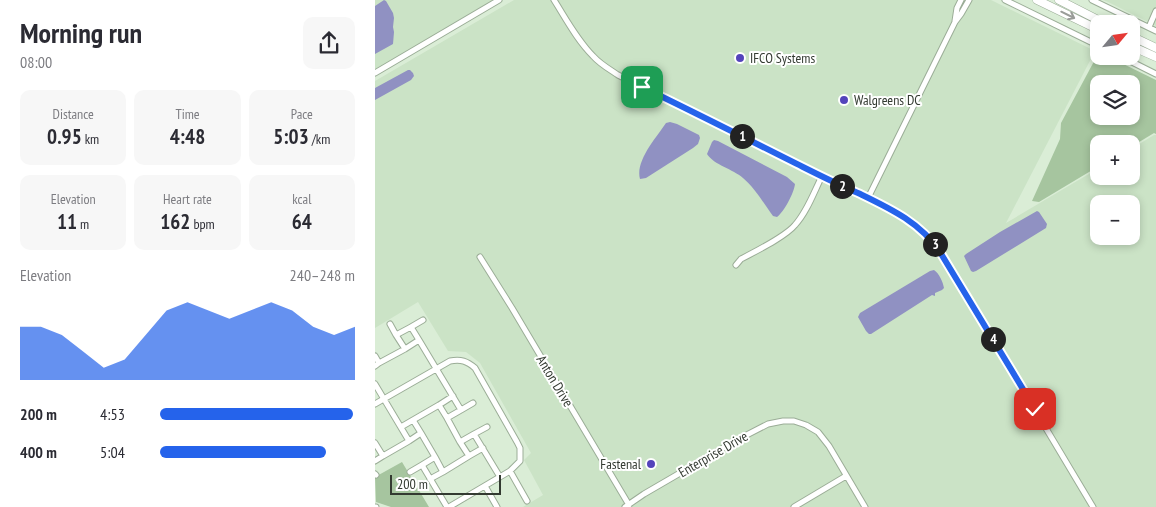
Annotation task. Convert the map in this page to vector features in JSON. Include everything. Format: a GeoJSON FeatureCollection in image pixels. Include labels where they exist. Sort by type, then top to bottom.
{"type":"FeatureCollection","features":[{"type":"Feature","properties":{"kind":"highway"},"geometry":{"type":"LineString","coordinates":[[1037,0],[1090,26]]}},
{"type":"Feature","properties":{"kind":"highway"},"geometry":{"type":"LineString","coordinates":[[1059,0],[1090,16]]}},
{"type":"Feature","properties":{"kind":"highway"},"geometry":{"type":"LineString","coordinates":[[1140,40],[1156,48]]}},
{"type":"Feature","properties":{"kind":"highway"},"geometry":{"type":"LineString","coordinates":[[1140,50],[1156,57]]}},
{"type":"Feature","properties":{"kind":"street"},"geometry":{"type":"LineString","coordinates":[[375,73],[499,0]]}},
{"type":"Feature","properties":{"kind":"street"},"geometry":{"type":"LineString","coordinates":[[554,0],[577,38],[593,57],[618,75],[868,198],[905,218],[927,236],[936,246],[1093,507]]}},
{"type":"Feature","properties":{"kind":"street"},"geometry":{"type":"LineString","coordinates":[[955,22],[957,8],[961,0]]}},
{"type":"Feature","properties":{"kind":"street"},"geometry":{"type":"LineString","coordinates":[[868,198],[955,22],[969,0]]}},
{"type":"Feature","properties":{"kind":"street"},"geometry":{"type":"LineString","coordinates":[[1005,0],[1090,42]]}},
{"type":"Feature","properties":{"kind":"street"},"geometry":{"type":"LineString","coordinates":[[1092,0],[1156,31]]}},
{"type":"Feature","properties":{"kind":"street"},"geometry":{"type":"LineString","coordinates":[[1149,27],[1156,11]]}},
{"type":"Feature","properties":{"kind":"street"},"geometry":{"type":"LineString","coordinates":[[1138,65],[1156,74]]}},
{"type":"Feature","properties":{"kind":"street"},"geometry":{"type":"LineString","coordinates":[[736,265],[741,259],[783,235],[794,226],[802,216],[822,176]]}},
{"type":"Feature","properties":{"kind":"street","name":"Anton Drive"},"geometry":{"type":"LineString","coordinates":[[480,257],[627,506]]}},
{"type":"Feature","properties":{"kind":"street"},"geometry":{"type":"LineString","coordinates":[[397,335],[423,320]]}},
{"type":"Feature","properties":{"kind":"street"},"geometry":{"type":"LineString","coordinates":[[390,324],[405,349]]}},
{"type":"Feature","properties":{"kind":"street"},"geometry":{"type":"LineString","coordinates":[[411,326],[461,410]]}},
{"type":"Feature","properties":{"kind":"street"},"geometry":{"type":"LineString","coordinates":[[375,356],[377,365],[419,340]]}},
{"type":"Feature","properties":{"kind":"street"},"geometry":{"type":"LineString","coordinates":[[375,404],[450,361],[464,360],[475,368],[520,448],[520,461],[510,471],[448,507],[422,465]]}},
{"type":"Feature","properties":{"kind":"street"},"geometry":{"type":"LineString","coordinates":[[375,384],[409,441]]}},
{"type":"Feature","properties":{"kind":"street"},"geometry":{"type":"LineString","coordinates":[[401,427],[453,396]]}},
{"type":"Feature","properties":{"kind":"street"},"geometry":{"type":"LineString","coordinates":[[447,418],[473,403]]}},
{"type":"Feature","properties":{"kind":"street"},"geometry":{"type":"LineString","coordinates":[[439,405],[469,456]]}},
{"type":"Feature","properties":{"kind":"street"},"geometry":{"type":"LineString","coordinates":[[413,420],[443,472]]}},
{"type":"Feature","properties":{"kind":"street","name":"Enterprise Drive"},"geometry":{"type":"LineString","coordinates":[[627,506],[760,428],[783,420],[806,425],[818,432],[847,476]]}},
{"type":"Feature","properties":{"kind":"street"},"geometry":{"type":"LineString","coordinates":[[461,442],[487,427]]}},
{"type":"Feature","properties":{"kind":"street"},"geometry":{"type":"LineString","coordinates":[[375,460],[421,433]]}},
{"type":"Feature","properties":{"kind":"street"},"geometry":{"type":"LineString","coordinates":[[475,434],[500,477]]}},
{"type":"Feature","properties":{"kind":"street"},"geometry":{"type":"LineString","coordinates":[[375,443],[383,456]]}},
{"type":"Feature","properties":{"kind":"street"},"geometry":{"type":"LineString","coordinates":[[430,479],[483,448]]}},
{"type":"Feature","properties":{"kind":"street"},"geometry":{"type":"LineString","coordinates":[[410,472],[435,458]]}},
{"type":"Feature","properties":{"kind":"street"},"geometry":{"type":"LineString","coordinates":[[510,471],[527,501]]}},
{"type":"Feature","properties":{"kind":"street"},"geometry":{"type":"LineString","coordinates":[[794,507],[847,476],[865,507]]}},
{"type":"Feature","properties":{"kind":"street"},"geometry":{"type":"LineString","coordinates":[[485,486],[497,507]]}},
{"type":"Feature","properties":{"kind":"street"},"geometry":{"type":"LineString","coordinates":[[459,501],[463,507]]}},
{"type":"Feature","properties":{"kind":"shaded area"},"geometry":{"type":"Polygon","coordinates":[[[375,0],[493,0],[375,70],[375,0]]]}},
{"type":"Feature","properties":{"kind":"shaded area"},"geometry":{"type":"Polygon","coordinates":[[[514,0],[991,0],[1090,49],[1090,61],[1006,223],[1090,173],[1090,185],[1140,185],[1140,144],[1156,135],[1156,507],[523,507],[543,495],[524,460],[531,453],[480,363],[466,352],[448,351],[418,302],[375,328],[375,81],[514,0]]]}},
{"type":"Feature","properties":{"kind":"shaded area"},"geometry":{"type":"Polygon","coordinates":[[[1103,0],[1156,0],[1156,26],[1140,18],[1140,15],[1134,15],[1103,0]]]}},
{"type":"Feature","properties":{"kind":"shaded area"},"geometry":{"type":"Polygon","coordinates":[[[1092,65],[1125,65],[1156,80],[1156,134],[1154,133],[1140,142],[1140,135],[1090,135],[1090,171],[1039,202],[1032,201],[1060,139],[1061,123],[1092,65]]]}},
{"type":"Feature","properties":{"kind":"shaded area"},"geometry":{"type":"Polygon","coordinates":[[[402,462],[429,507],[391,507],[376,502],[375,477],[402,462]]]}},
{"type":"Feature","properties":{"kind":"water"},"geometry":{"type":"Polygon","coordinates":[[[384,0],[393,13],[393,44],[375,54],[375,6],[384,0]]]}},
{"type":"Feature","properties":{"kind":"water"},"geometry":{"type":"Polygon","coordinates":[[[408,70],[414,76],[411,80],[375,100],[375,88],[408,70]]]}},
{"type":"Feature","properties":{"kind":"water"},"geometry":{"type":"Polygon","coordinates":[[[670,122],[699,135],[698,144],[646,178],[640,179],[639,172],[643,157],[666,123],[670,122]]]}},
{"type":"Feature","properties":{"kind":"water"},"geometry":{"type":"Polygon","coordinates":[[[714,140],[787,177],[795,184],[788,202],[777,217],[773,216],[743,178],[710,158],[707,154],[714,140]]]}},
{"type":"Feature","properties":{"kind":"water"},"geometry":{"type":"Polygon","coordinates":[[[1037,211],[1047,224],[1046,228],[976,271],[971,271],[964,256],[966,254],[1037,211]]]}},
{"type":"Feature","properties":{"kind":"water"},"geometry":{"type":"Polygon","coordinates":[[[934,270],[942,280],[944,288],[942,290],[871,334],[866,331],[858,317],[860,313],[934,270]]]}},
{"type":"Feature","properties":{"kind":"place","name":"IFCO Systems"},"geometry":{"type":"Point","coordinates":[740,58]}},
{"type":"Feature","properties":{"kind":"place","name":"Walgreens DC"},"geometry":{"type":"Point","coordinates":[844,100]}},
{"type":"Feature","properties":{"kind":"place","name":"Fastenal"},"geometry":{"type":"Point","coordinates":[651,464]}},
{"type":"Feature","properties":{"kind":"route"},"geometry":{"type":"LineString","coordinates":[[642,87],[891,209],[917,226],[940,252],[1035,409]]}}]}
